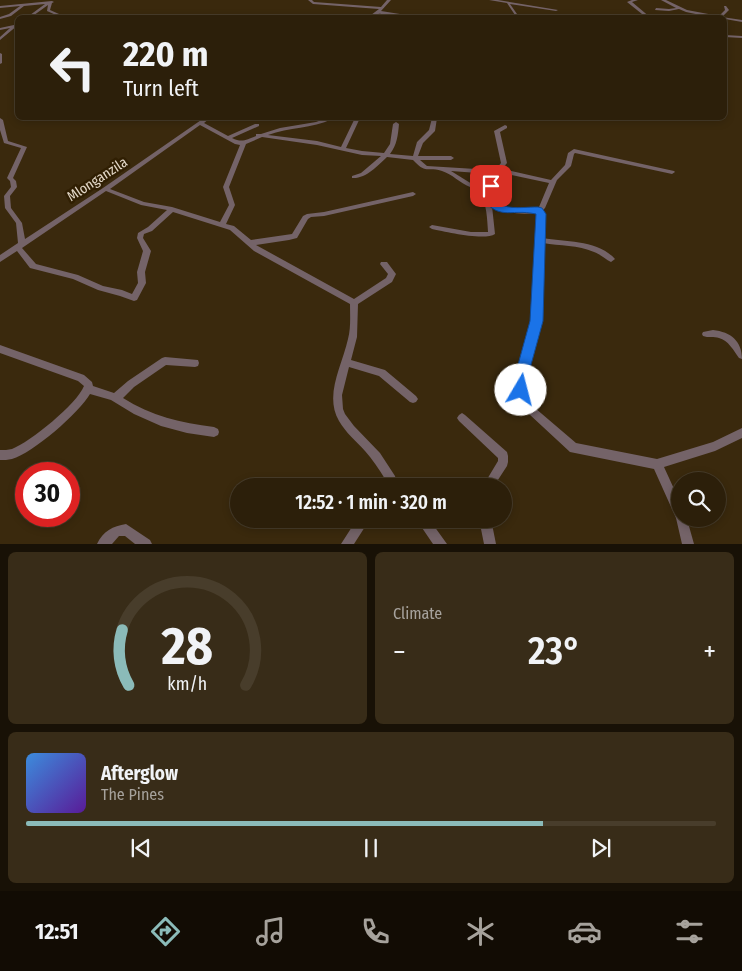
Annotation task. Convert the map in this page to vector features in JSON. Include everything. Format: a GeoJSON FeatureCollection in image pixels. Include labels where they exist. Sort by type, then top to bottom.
{"type":"FeatureCollection","features":[{"type":"Feature","properties":{"kind":"street"},"geometry":{"type":"LineString","coordinates":[[310,0],[310,2],[322,4],[407,15]]}},
{"type":"Feature","properties":{"kind":"street"},"geometry":{"type":"LineString","coordinates":[[372,15],[389,0]]}},
{"type":"Feature","properties":{"kind":"street"},"geometry":{"type":"LineString","coordinates":[[491,0],[556,10]]}},
{"type":"Feature","properties":{"kind":"street"},"geometry":{"type":"LineString","coordinates":[[636,0],[630,1],[629,4],[646,15]]}},
{"type":"Feature","properties":{"kind":"street"},"geometry":{"type":"LineString","coordinates":[[663,0],[679,8],[713,15]]}},
{"type":"Feature","properties":{"kind":"street"},"geometry":{"type":"LineString","coordinates":[[0,7],[53,2]]}},
{"type":"Feature","properties":{"kind":"street"},"geometry":{"type":"LineString","coordinates":[[50,12],[48,9],[53,2]]}},
{"type":"Feature","properties":{"kind":"street"},"geometry":{"type":"LineString","coordinates":[[31,15],[53,2]]}},
{"type":"Feature","properties":{"kind":"street"},"geometry":{"type":"LineString","coordinates":[[508,4],[515,14]]}},
{"type":"Feature","properties":{"kind":"street"},"geometry":{"type":"LineString","coordinates":[[0,18],[22,6]]}},
{"type":"Feature","properties":{"kind":"street"},"geometry":{"type":"LineString","coordinates":[[724,15],[727,10],[725,7]]}},
{"type":"Feature","properties":{"kind":"street"},"geometry":{"type":"LineString","coordinates":[[656,9],[669,10],[679,8]]}},
{"type":"Feature","properties":{"kind":"street"},"geometry":{"type":"LineString","coordinates":[[33,13],[50,12],[58,15]]}},
{"type":"Feature","properties":{"kind":"street"},"geometry":{"type":"LineString","coordinates":[[727,18],[742,21]]}},
{"type":"Feature","properties":{"kind":"street"},"geometry":{"type":"LineString","coordinates":[[0,29],[15,24]]}},
{"type":"Feature","properties":{"kind":"street"},"geometry":{"type":"LineString","coordinates":[[0,39],[15,24]]}},
{"type":"Feature","properties":{"kind":"street"},"geometry":{"type":"LineString","coordinates":[[727,36],[742,37]]}},
{"type":"Feature","properties":{"kind":"street"},"geometry":{"type":"LineString","coordinates":[[0,54],[0,62]]}},
{"type":"Feature","properties":{"kind":"street"},"geometry":{"type":"LineString","coordinates":[[0,120],[6,142],[24,147],[19,154],[15,169],[10,178],[13,181],[14,187],[7,196],[8,208],[20,223],[19,246],[33,266],[75,277],[101,288],[134,298],[142,283],[141,272],[147,251],[140,238],[141,233],[150,229],[172,209]]}},
{"type":"Feature","properties":{"kind":"street","name":"Mlonganzila"},"geometry":{"type":"LineString","coordinates":[[2,257],[105,189],[204,120]]}},
{"type":"Feature","properties":{"kind":"street"},"geometry":{"type":"LineString","coordinates":[[200,122],[236,143],[243,143],[258,135],[324,120]]}},
{"type":"Feature","properties":{"kind":"street"},"geometry":{"type":"LineString","coordinates":[[343,148],[357,120]]}},
{"type":"Feature","properties":{"kind":"street"},"geometry":{"type":"LineString","coordinates":[[415,158],[420,142],[432,131],[435,120]]}},
{"type":"Feature","properties":{"kind":"street"},"geometry":{"type":"LineString","coordinates":[[354,177],[367,174],[373,166],[388,155],[394,144],[396,124]]}},
{"type":"Feature","properties":{"kind":"street"},"geometry":{"type":"LineString","coordinates":[[227,138],[257,125]]}},
{"type":"Feature","properties":{"kind":"street"},"geometry":{"type":"LineString","coordinates":[[495,171],[501,168],[504,160],[497,131],[505,128]]}},
{"type":"Feature","properties":{"kind":"street"},"geometry":{"type":"LineString","coordinates":[[258,135],[343,148],[362,153],[415,158],[451,158]]}},
{"type":"Feature","properties":{"kind":"street"},"geometry":{"type":"LineString","coordinates":[[222,224],[232,205],[226,187],[234,171],[236,157],[243,143]]}},
{"type":"Feature","properties":{"kind":"street"},"geometry":{"type":"LineString","coordinates":[[495,171],[496,180],[482,193],[491,205],[505,210],[538,210],[543,206],[552,182],[568,166],[571,153],[574,150],[672,172]]}},
{"type":"Feature","properties":{"kind":"street"},"geometry":{"type":"LineString","coordinates":[[415,158],[424,167],[495,171],[552,182]]}},
{"type":"Feature","properties":{"kind":"street"},"geometry":{"type":"LineString","coordinates":[[444,169],[470,185]]}},
{"type":"Feature","properties":{"kind":"street"},"geometry":{"type":"LineString","coordinates":[[105,189],[143,204],[172,209],[232,228],[264,253],[354,302]]}},
{"type":"Feature","properties":{"kind":"street"},"geometry":{"type":"LineString","coordinates":[[250,243],[295,236],[305,218],[310,215],[324,214],[413,194]]}},
{"type":"Feature","properties":{"kind":"street"},"geometry":{"type":"LineString","coordinates":[[432,227],[471,234],[492,234],[487,200]]}},
{"type":"Feature","properties":{"kind":"street"},"geometry":{"type":"LineString","coordinates":[[538,210],[541,214],[537,321],[522,377],[521,390],[523,399],[532,410],[574,448],[658,464],[715,446],[742,433]]}},
{"type":"Feature","properties":{"kind":"street"},"geometry":{"type":"LineString","coordinates":[[540,240],[594,248],[604,252],[611,259]]}},
{"type":"Feature","properties":{"kind":"street"},"geometry":{"type":"LineString","coordinates":[[354,302],[389,280],[392,274],[391,270],[384,264]]}},
{"type":"Feature","properties":{"kind":"street"},"geometry":{"type":"LineString","coordinates":[[354,302],[353,337],[338,390],[337,401],[342,416],[351,429],[374,453],[388,478]]}},
{"type":"Feature","properties":{"kind":"street"},"geometry":{"type":"LineString","coordinates":[[706,334],[720,333],[728,337],[742,355]]}},
{"type":"Feature","properties":{"kind":"street"},"geometry":{"type":"LineString","coordinates":[[0,350],[81,378],[89,385],[89,389]]}},
{"type":"Feature","properties":{"kind":"street"},"geometry":{"type":"LineString","coordinates":[[114,397],[165,360],[195,363]]}},
{"type":"Feature","properties":{"kind":"street"},"geometry":{"type":"LineString","coordinates":[[346,362],[382,373],[413,399]]}},
{"type":"Feature","properties":{"kind":"street"},"geometry":{"type":"LineString","coordinates":[[89,389],[114,397],[133,411],[159,421],[190,430],[214,432]]}},
{"type":"Feature","properties":{"kind":"street"},"geometry":{"type":"LineString","coordinates":[[0,455],[10,455],[39,437],[65,416],[89,389]]}},
{"type":"Feature","properties":{"kind":"street"},"geometry":{"type":"LineString","coordinates":[[462,418],[503,456],[503,462],[493,478]]}},
{"type":"Feature","properties":{"kind":"street"},"geometry":{"type":"LineString","coordinates":[[658,464],[671,494]]}},
{"type":"Feature","properties":{"kind":"street"},"geometry":{"type":"LineString","coordinates":[[684,527],[688,544]]}},
{"type":"Feature","properties":{"kind":"street"},"geometry":{"type":"LineString","coordinates":[[347,544],[358,528]]}},
{"type":"Feature","properties":{"kind":"street"},"geometry":{"type":"LineString","coordinates":[[429,528],[441,544]]}},
{"type":"Feature","properties":{"kind":"street"},"geometry":{"type":"LineString","coordinates":[[487,528],[490,544]]}},
{"type":"Feature","properties":{"kind":"street"},"geometry":{"type":"LineString","coordinates":[[103,544],[116,531],[126,530],[146,544]]}},
{"type":"Feature","properties":{"kind":"route"},"geometry":{"type":"LineString","coordinates":[[491,186],[482,193],[491,205],[505,210],[538,210],[541,214],[537,321],[522,372],[521,390]]}}]}
